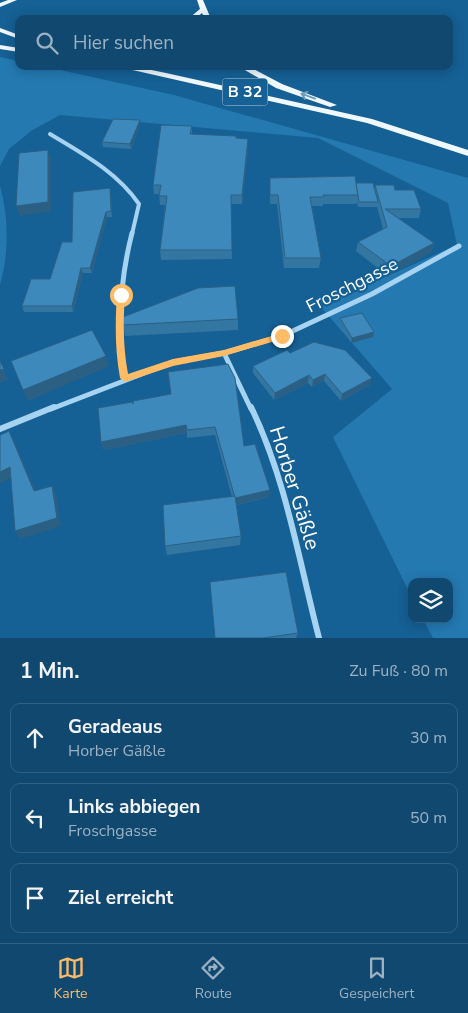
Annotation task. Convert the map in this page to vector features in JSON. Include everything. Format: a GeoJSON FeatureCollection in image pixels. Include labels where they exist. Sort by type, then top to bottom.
{"type":"FeatureCollection","features":[{"type":"Feature","properties":{"kind":"main road"},"geometry":{"type":"LineString","coordinates":[[0,5],[14,0]]}},
{"type":"Feature","properties":{"kind":"main road"},"geometry":{"type":"LineString","coordinates":[[200,0],[206,15]]}},
{"type":"Feature","properties":{"kind":"main road"},"geometry":{"type":"LineString","coordinates":[[196,15],[204,9]]}},
{"type":"Feature","properties":{"kind":"main road"},"geometry":{"type":"LineString","coordinates":[[0,30],[15,36]]}},
{"type":"Feature","properties":{"kind":"main road"},"geometry":{"type":"LineString","coordinates":[[0,47],[15,49]]}},
{"type":"Feature","properties":{"kind":"main road","name":"B 32"},"geometry":{"type":"LineString","coordinates":[[140,70],[369,121],[468,153]]}},
{"type":"Feature","properties":{"kind":"main road"},"geometry":{"type":"LineString","coordinates":[[249,70],[279,86],[364,116],[369,121]]}},
{"type":"Feature","properties":{"kind":"street"},"geometry":{"type":"LineString","coordinates":[[50,134],[95,163],[134,195],[139,204],[129,246],[121,302],[120,354],[125,378]]}},
{"type":"Feature","properties":{"kind":"street","name":"Froschgasse"},"geometry":{"type":"LineString","coordinates":[[0,429],[125,378],[173,362],[224,353],[282,336],[372,294],[459,246]]}},
{"type":"Feature","properties":{"kind":"street","name":"Horber Gäßle"},"geometry":{"type":"LineString","coordinates":[[224,353],[264,435],[274,463],[319,638]]}},
{"type":"Feature","properties":{"kind":"shaded area"},"geometry":{"type":"Polygon","coordinates":[[[0,57],[15,60],[15,70],[60,70],[174,95],[468,178],[468,638],[433,638],[425,623],[453,623],[453,578],[408,578],[408,590],[333,437],[392,389],[320,306],[457,245],[448,203],[318,138],[60,115],[31,131],[9,149],[0,166],[0,57]]]}},
{"type":"Feature","properties":{"kind":"shaded area"},"geometry":{"type":"Polygon","coordinates":[[[0,186],[5,210],[7,236],[5,261],[0,285],[0,186]]]}},
{"type":"Feature","properties":{"kind":"building"},"geometry":{"type":"Polygon","coordinates":[[[113,119],[140,120],[130,144],[102,142],[113,119]]]}},
{"type":"Feature","properties":{"kind":"building"},"geometry":{"type":"Polygon","coordinates":[[[161,125],[192,126],[190,134],[236,136],[236,138],[248,139],[242,195],[231,195],[232,250],[160,250],[167,196],[159,196],[161,185],[153,185],[161,125]]]}},
{"type":"Feature","properties":{"kind":"building"},"geometry":{"type":"Polygon","coordinates":[[[48,150],[48,202],[16,206],[19,153],[48,150]]]}},
{"type":"Feature","properties":{"kind":"building"},"geometry":{"type":"Polygon","coordinates":[[[355,176],[358,195],[310,197],[321,258],[285,258],[278,195],[270,195],[270,178],[355,176]]]}},
{"type":"Feature","properties":{"kind":"building"},"geometry":{"type":"Polygon","coordinates":[[[356,183],[373,183],[378,202],[359,202],[356,183]]]}},
{"type":"Feature","properties":{"kind":"building"},"geometry":{"type":"Polygon","coordinates":[[[375,185],[394,185],[395,190],[414,190],[421,209],[385,209],[434,243],[391,266],[358,242],[387,227],[375,185]]]}},
{"type":"Feature","properties":{"kind":"building"},"geometry":{"type":"Polygon","coordinates":[[[110,188],[111,211],[106,212],[90,268],[81,268],[72,306],[22,306],[31,279],[50,279],[62,242],[72,242],[73,192],[110,188]]]}},
{"type":"Feature","properties":{"kind":"building"},"geometry":{"type":"Polygon","coordinates":[[[235,286],[238,319],[123,325],[123,317],[198,288],[235,286]]]}},
{"type":"Feature","properties":{"kind":"building"},"geometry":{"type":"Polygon","coordinates":[[[362,313],[374,332],[352,338],[340,318],[362,313]]]}},
{"type":"Feature","properties":{"kind":"building"},"geometry":{"type":"Polygon","coordinates":[[[92,330],[106,356],[23,390],[11,361],[92,330]]]}},
{"type":"Feature","properties":{"kind":"building"},"geometry":{"type":"Polygon","coordinates":[[[314,342],[345,350],[372,378],[342,394],[325,374],[313,380],[309,375],[275,393],[253,366],[287,350],[290,353],[314,342]]]}},
{"type":"Feature","properties":{"kind":"building"},"geometry":{"type":"Polygon","coordinates":[[[0,361],[4,369],[0,370],[0,361]]]}},
{"type":"Feature","properties":{"kind":"building"},"geometry":{"type":"Polygon","coordinates":[[[228,364],[235,378],[244,446],[255,444],[270,490],[235,498],[215,427],[187,430],[186,425],[101,442],[98,408],[132,402],[133,404],[133,401],[171,394],[168,372],[228,364]]]}},
{"type":"Feature","properties":{"kind":"building"},"geometry":{"type":"Polygon","coordinates":[[[9,431],[34,491],[52,486],[57,518],[15,531],[10,467],[0,472],[0,435],[9,431]]]}},
{"type":"Feature","properties":{"kind":"building"},"geometry":{"type":"Polygon","coordinates":[[[235,496],[241,536],[165,546],[163,505],[235,496]]]}},
{"type":"Feature","properties":{"kind":"building"},"geometry":{"type":"Polygon","coordinates":[[[286,572],[298,633],[263,638],[215,638],[210,582],[286,572]]]}},
{"type":"Feature","properties":{"kind":"route"},"geometry":{"type":"LineString","coordinates":[[121,295],[120,354],[125,378],[173,362],[224,353],[282,336]]}}]}
